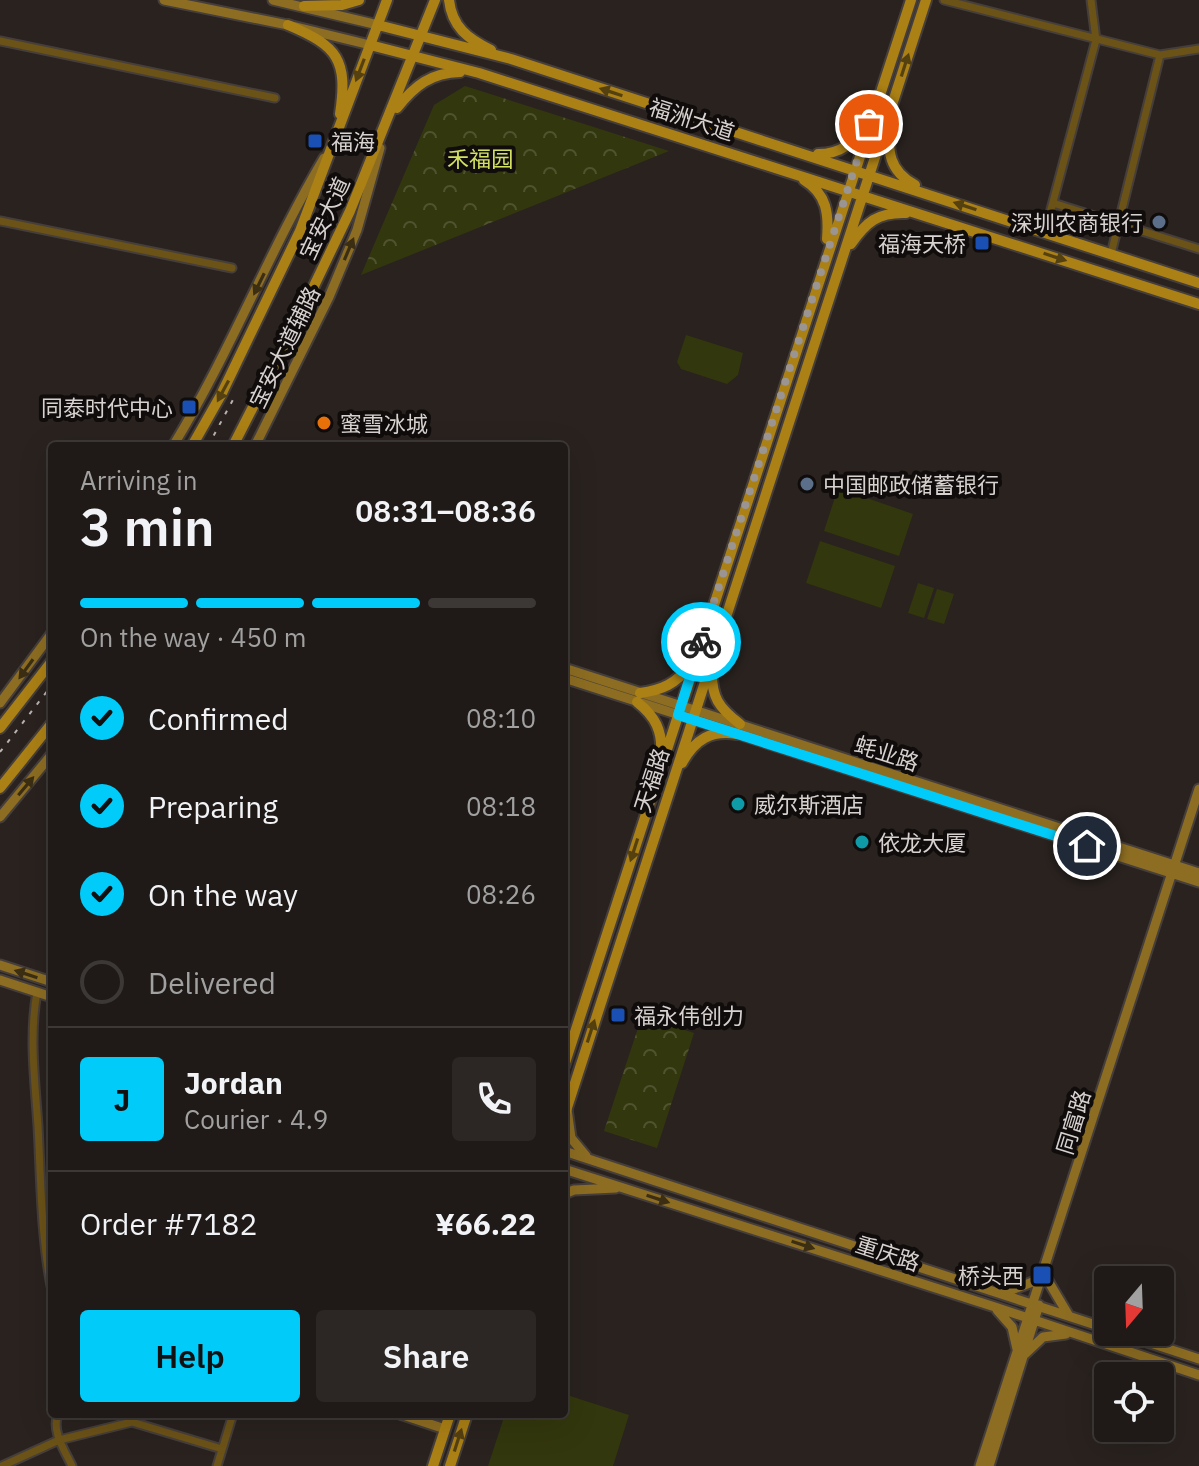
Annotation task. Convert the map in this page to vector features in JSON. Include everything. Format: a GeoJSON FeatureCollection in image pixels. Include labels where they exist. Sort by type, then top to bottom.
{"type":"FeatureCollection","features":[{"type":"Feature","properties":{"kind":"main road","name":"福洲大道"},"geometry":{"type":"LineString","coordinates":[[164,0],[288,25],[479,73],[1199,304]]}},
{"type":"Feature","properties":{"kind":"main road","name":"福洲大道"},"geometry":{"type":"LineString","coordinates":[[273,0],[516,61],[1199,283]]}},
{"type":"Feature","properties":{"kind":"main road"},"geometry":{"type":"LineString","coordinates":[[304,6],[342,5],[359,0]]}},
{"type":"Feature","properties":{"kind":"main road","name":"宝安大道"},"geometry":{"type":"LineString","coordinates":[[194,442],[281,275],[387,0]]}},
{"type":"Feature","properties":{"kind":"main road","name":"宝安大道"},"geometry":{"type":"LineString","coordinates":[[235,442],[335,242],[386,127],[435,0]]}},
{"type":"Feature","properties":{"kind":"main road"},"geometry":{"type":"LineString","coordinates":[[449,0],[454,19],[464,33],[516,61],[514,84]]}},
{"type":"Feature","properties":{"kind":"main road","name":"天福路"},"geometry":{"type":"LineString","coordinates":[[568,1054],[911,0]]}},
{"type":"Feature","properties":{"kind":"main road","name":"天福路"},"geometry":{"type":"LineString","coordinates":[[568,1105],[926,0]]}},
{"type":"Feature","properties":{"kind":"main road"},"geometry":{"type":"LineString","coordinates":[[175,442],[231,342],[297,205],[334,141],[343,88],[340,63],[330,47],[288,25]]}},
{"type":"Feature","properties":{"kind":"main road"},"geometry":{"type":"LineString","coordinates":[[386,127],[404,99],[426,79],[449,72],[479,73]]}},
{"type":"Feature","properties":{"kind":"main road"},"geometry":{"type":"LineString","coordinates":[[793,150],[819,154],[843,150],[863,128],[877,101]]}},
{"type":"Feature","properties":{"kind":"main road"},"geometry":{"type":"LineString","coordinates":[[891,107],[888,149],[891,163],[907,181],[938,197]]}},
{"type":"Feature","properties":{"kind":"main road","name":"宝安大道辅路"},"geometry":{"type":"LineString","coordinates":[[257,442],[329,297],[357,230],[386,127]]}},
{"type":"Feature","properties":{"kind":"main road"},"geometry":{"type":"LineString","coordinates":[[789,171],[811,185],[822,196],[827,207],[826,256]]}},
{"type":"Feature","properties":{"kind":"main road"},"geometry":{"type":"LineString","coordinates":[[843,255],[866,223],[876,216],[888,213],[929,216]]}},
{"type":"Feature","properties":{"kind":"main road"},"geometry":{"type":"LineString","coordinates":[[0,703],[48,638]]}},
{"type":"Feature","properties":{"kind":"main road"},"geometry":{"type":"LineString","coordinates":[[657,778],[662,752],[659,730],[638,697],[667,687],[681,678],[700,646]]}},
{"type":"Feature","properties":{"kind":"main road"},"geometry":{"type":"LineString","coordinates":[[714,653],[711,685],[714,699],[739,729]]}},
{"type":"Feature","properties":{"kind":"main road"},"geometry":{"type":"LineString","coordinates":[[0,728],[48,666]]}},
{"type":"Feature","properties":{"kind":"main road","name":"蚝业路"},"geometry":{"type":"LineString","coordinates":[[568,670],[638,697]]}},
{"type":"Feature","properties":{"kind":"main road","name":"蚝业路"},"geometry":{"type":"LineString","coordinates":[[568,679],[694,714],[1174,870],[1199,882]]}},
{"type":"Feature","properties":{"kind":"main road"},"geometry":{"type":"LineString","coordinates":[[0,788],[48,728]]}},
{"type":"Feature","properties":{"kind":"main road"},"geometry":{"type":"LineString","coordinates":[[672,782],[687,754],[701,739],[718,732],[739,729]]}},
{"type":"Feature","properties":{"kind":"main road"},"geometry":{"type":"LineString","coordinates":[[0,817],[48,759]]}},
{"type":"Feature","properties":{"kind":"main road","name":"同富路"},"geometry":{"type":"LineString","coordinates":[[989,1466],[1031,1320],[1199,789]]}},
{"type":"Feature","properties":{"kind":"main road","name":"同富路"},"geometry":{"type":"LineString","coordinates":[[1174,870],[1199,807]]}},
{"type":"Feature","properties":{"kind":"main road","name":"蚝业路"},"geometry":{"type":"LineString","coordinates":[[1174,870],[1199,873]]}},
{"type":"Feature","properties":{"kind":"main road"},"geometry":{"type":"LineString","coordinates":[[0,965],[48,981]]}},
{"type":"Feature","properties":{"kind":"main road"},"geometry":{"type":"LineString","coordinates":[[0,980],[48,996]]}},
{"type":"Feature","properties":{"kind":"main road"},"geometry":{"type":"LineString","coordinates":[[568,1122],[575,1146],[592,1161]]}},
{"type":"Feature","properties":{"kind":"main road","name":"重庆路"},"geometry":{"type":"LineString","coordinates":[[568,1152],[1094,1324]]}},
{"type":"Feature","properties":{"kind":"main road","name":"重庆路"},"geometry":{"type":"LineString","coordinates":[[568,1170],[1199,1375]]}},
{"type":"Feature","properties":{"kind":"main road"},"geometry":{"type":"LineString","coordinates":[[568,1192],[621,1187]]}},
{"type":"Feature","properties":{"kind":"main road"},"geometry":{"type":"LineString","coordinates":[[1001,1294],[1045,1278],[1069,1316]]}},
{"type":"Feature","properties":{"kind":"main road"},"geometry":{"type":"LineString","coordinates":[[995,1307],[1012,1327],[1021,1353],[1043,1337],[1072,1333]]}},
{"type":"Feature","properties":{"kind":"main road"},"geometry":{"type":"LineString","coordinates":[[1160,1346],[1199,1359]]}},
{"type":"Feature","properties":{"kind":"main road","name":"同富路"},"geometry":{"type":"LineString","coordinates":[[980,1466],[1021,1353]]}},
{"type":"Feature","properties":{"kind":"main road"},"geometry":{"type":"LineString","coordinates":[[412,1418],[445,1429]]}},
{"type":"Feature","properties":{"kind":"main road"},"geometry":{"type":"LineString","coordinates":[[433,1466],[449,1418]]}},
{"type":"Feature","properties":{"kind":"main road"},"geometry":{"type":"LineString","coordinates":[[450,1466],[466,1418]]}},
{"type":"Feature","properties":{"kind":"street"},"geometry":{"type":"LineString","coordinates":[[944,0],[1160,55],[1199,49]]}},
{"type":"Feature","properties":{"kind":"street"},"geometry":{"type":"LineString","coordinates":[[1045,232],[1096,40],[1091,0]]}},
{"type":"Feature","properties":{"kind":"street"},"geometry":{"type":"LineString","coordinates":[[0,41],[275,98]]}},
{"type":"Feature","properties":{"kind":"street"},"geometry":{"type":"LineString","coordinates":[[1111,254],[1160,55]]}},
{"type":"Feature","properties":{"kind":"street"},"geometry":{"type":"LineString","coordinates":[[1053,203],[1199,249]]}},
{"type":"Feature","properties":{"kind":"street"},"geometry":{"type":"LineString","coordinates":[[0,221],[232,268]]}},
{"type":"Feature","properties":{"kind":"street"},"geometry":{"type":"LineString","coordinates":[[37,992],[33,1013],[33,1051],[44,1254],[48,1272]]}},
{"type":"Feature","properties":{"kind":"street"},"geometry":{"type":"LineString","coordinates":[[57,1418],[59,1440],[72,1466]]}},
{"type":"Feature","properties":{"kind":"street"},"geometry":{"type":"LineString","coordinates":[[217,1466],[232,1418]]}},
{"type":"Feature","properties":{"kind":"street"},"geometry":{"type":"LineString","coordinates":[[2,1466],[59,1440],[132,1422],[222,1449]]}},
{"type":"Feature","properties":{"kind":"green space","name":"禾福园"},"geometry":{"type":"Polygon","coordinates":[[[465,86],[669,151],[361,275],[434,105],[465,86]]]}},
{"type":"Feature","properties":{"kind":"green space"},"geometry":{"type":"Polygon","coordinates":[[[686,335],[743,353],[738,375],[727,384],[681,369],[677,362],[686,335]]]}},
{"type":"Feature","properties":{"kind":"green space"},"geometry":{"type":"Polygon","coordinates":[[[838,488],[913,514],[899,556],[824,531],[838,488]]]}},
{"type":"Feature","properties":{"kind":"green space"},"geometry":{"type":"Polygon","coordinates":[[[820,541],[895,566],[881,608],[806,583],[820,541]]]}},
{"type":"Feature","properties":{"kind":"green space"},"geometry":{"type":"Polygon","coordinates":[[[918,583],[934,588],[924,618],[908,613],[918,583]]]}},
{"type":"Feature","properties":{"kind":"green space"},"geometry":{"type":"Polygon","coordinates":[[[937,589],[954,594],[944,624],[927,619],[937,589]]]}},
{"type":"Feature","properties":{"kind":"green space"},"geometry":{"type":"Polygon","coordinates":[[[642,1016],[694,1033],[657,1148],[604,1131],[642,1016]]]}},
{"type":"Feature","properties":{"kind":"green space"},"geometry":{"type":"Polygon","coordinates":[[[568,1395],[629,1415],[613,1466],[488,1466],[504,1418],[568,1418],[568,1395]]]}},
{"type":"Feature","properties":{"kind":"railway"},"geometry":{"type":"LineString","coordinates":[[210,442],[235,396]]}},
{"type":"Feature","properties":{"kind":"railway"},"geometry":{"type":"LineString","coordinates":[[0,752],[48,690]]}},
{"type":"Feature","properties":{"kind":"way so far"},"geometry":{"type":"LineString","coordinates":[[701,642],[869,124]]}},
{"type":"Feature","properties":{"kind":"place","name":"福海"},"geometry":{"type":"Point","coordinates":[315,141]}},
{"type":"Feature","properties":{"kind":"place","name":"深圳农商银行"},"geometry":{"type":"Point","coordinates":[1159,222]}},
{"type":"Feature","properties":{"kind":"place","name":"福海天桥"},"geometry":{"type":"Point","coordinates":[982,243]}},
{"type":"Feature","properties":{"kind":"place","name":"同泰时代中心"},"geometry":{"type":"Point","coordinates":[189,407]}},
{"type":"Feature","properties":{"kind":"place","name":"蜜雪冰城"},"geometry":{"type":"Point","coordinates":[324,423]}},
{"type":"Feature","properties":{"kind":"place","name":"中国邮政储蓄银行"},"geometry":{"type":"Point","coordinates":[807,484]}},
{"type":"Feature","properties":{"kind":"place","name":"威尔斯酒店"},"geometry":{"type":"Point","coordinates":[738,804]}},
{"type":"Feature","properties":{"kind":"place","name":"依龙大厦"},"geometry":{"type":"Point","coordinates":[862,842]}},
{"type":"Feature","properties":{"kind":"place","name":"福永伟创力"},"geometry":{"type":"Point","coordinates":[618,1015]}},
{"type":"Feature","properties":{"kind":"place","name":"桥头西"},"geometry":{"type":"Point","coordinates":[1042,1275]}},
{"type":"Feature","properties":{"kind":"route"},"geometry":{"type":"LineString","coordinates":[[701,642],[678,715],[1087,846]]}}]}
